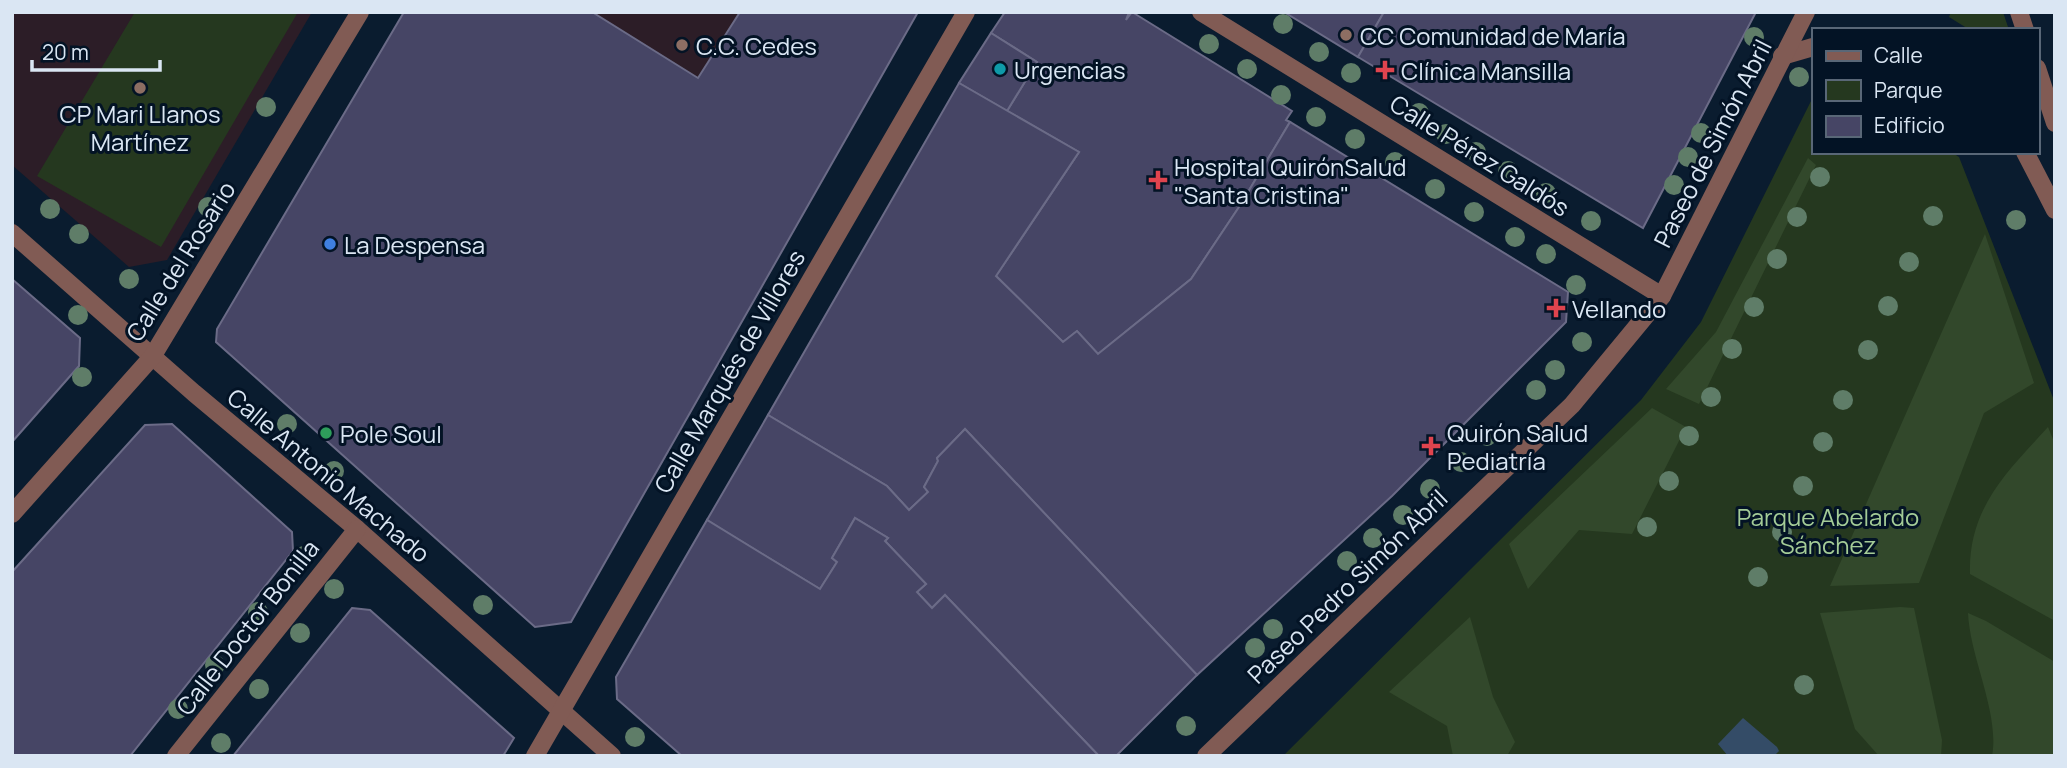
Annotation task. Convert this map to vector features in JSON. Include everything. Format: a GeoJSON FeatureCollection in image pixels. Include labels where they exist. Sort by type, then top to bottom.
{"type":"FeatureCollection","features":[{"type":"Feature","properties":{"kind":"street","name":"Calle del Rosario"},"geometry":{"type":"LineString","coordinates":[[12,514],[152,357],[360,12]]}},
{"type":"Feature","properties":{"kind":"street","name":"Calle Marqués de Villores"},"geometry":{"type":"LineString","coordinates":[[535,756],[966,12]]}},
{"type":"Feature","properties":{"kind":"street","name":"Calle Pérez Galdós"},"geometry":{"type":"LineString","coordinates":[[1201,12],[1662,296]]}},
{"type":"Feature","properties":{"kind":"street","name":"Paseo de Simón Abril"},"geometry":{"type":"LineString","coordinates":[[1662,296],[1805,12]]}},
{"type":"Feature","properties":{"kind":"street"},"geometry":{"type":"LineString","coordinates":[[1782,56],[1812,47]]}},
{"type":"Feature","properties":{"kind":"street"},"geometry":{"type":"LineString","coordinates":[[2039,74],[2055,123]]}},
{"type":"Feature","properties":{"kind":"street"},"geometry":{"type":"LineString","coordinates":[[2026,154],[2055,210]]}},
{"type":"Feature","properties":{"kind":"street","name":"Calle Antonio Machado"},"geometry":{"type":"LineString","coordinates":[[12,233],[152,357],[357,528],[612,756]]}},
{"type":"Feature","properties":{"kind":"street","name":"Paseo Pedro Simón Abril"},"geometry":{"type":"LineString","coordinates":[[1206,756],[1572,405],[1662,296]]}},
{"type":"Feature","properties":{"kind":"street","name":"Calle Doctor Bonilla"},"geometry":{"type":"LineString","coordinates":[[176,756],[357,528]]}},
{"type":"Feature","properties":{"kind":"shaded area","name":"CP Mari Llanos Martínez"},"geometry":{"type":"Polygon","coordinates":[[[12,12],[312,12],[167,260],[129,267],[12,165],[12,12]]]}},
{"type":"Feature","properties":{"kind":"shaded area","name":"C.C. Cedes"},"geometry":{"type":"Polygon","coordinates":[[[592,12],[740,12],[698,78],[592,12]]]}},
{"type":"Feature","properties":{"kind":"green space","name":"CP Mari Llanos Martínez"},"geometry":{"type":"Polygon","coordinates":[[[135,12],[298,12],[161,247],[37,176],[135,12]]]}},
{"type":"Feature","properties":{"kind":"green space"},"geometry":{"type":"Polygon","coordinates":[[[1951,12],[2003,12],[2008,28],[1967,28],[1949,17],[1951,12]]]}},
{"type":"Feature","properties":{"kind":"green space","name":"Parque Abelardo Sánchez"},"geometry":{"type":"Polygon","coordinates":[[[1812,99],[1812,154],[1954,154],[1959,157],[2055,403],[2055,756],[1283,756],[1641,400],[1701,322],[1812,99]]]}},
{"type":"Feature","properties":{"kind":"green space"},"geometry":{"type":"Polygon","coordinates":[[[1808,158],[1816,165],[1699,404],[1666,389],[1716,332],[1808,158]]]}},
{"type":"Feature","properties":{"kind":"green space"},"geometry":{"type":"Polygon","coordinates":[[[1985,234],[2034,383],[1984,413],[1919,583],[1830,586],[1985,234]]]}},
{"type":"Feature","properties":{"kind":"green space"},"geometry":{"type":"Polygon","coordinates":[[[1652,408],[1686,427],[1632,534],[1579,530],[1528,589],[1509,544],[1652,408]]]}},
{"type":"Feature","properties":{"kind":"green space"},"geometry":{"type":"Polygon","coordinates":[[[2048,427],[2055,444],[2055,621],[1970,574],[1971,551],[1983,510],[2005,476],[2048,427]]]}},
{"type":"Feature","properties":{"kind":"green space"},"geometry":{"type":"Polygon","coordinates":[[[1914,608],[1942,740],[1941,756],[1879,756],[1855,729],[1820,613],[1914,608]]]}},
{"type":"Feature","properties":{"kind":"green space"},"geometry":{"type":"Polygon","coordinates":[[[1968,613],[2055,662],[2055,756],[1992,756],[1992,722],[1968,613]]]}},
{"type":"Feature","properties":{"kind":"green space"},"geometry":{"type":"Polygon","coordinates":[[[1470,617],[1493,697],[1515,742],[1507,756],[1453,756],[1447,726],[1389,692],[1470,617]]]}},
{"type":"Feature","properties":{"kind":"water"},"geometry":{"type":"Polygon","coordinates":[[[1743,718],[1777,747],[1779,751],[1774,756],[1728,756],[1718,744],[1743,718]]]}},
{"type":"Feature","properties":{"kind":"building"},"geometry":{"type":"Polygon","coordinates":[[[404,12],[592,12],[698,78],[740,12],[918,12],[571,622],[535,627],[216,342],[217,329],[404,12]]]}},
{"type":"Feature","properties":{"kind":"building","name":"Hospital QuirónSalud \"Santa Cristina\""},"geometry":{"type":"Polygon","coordinates":[[[1005,12],[1129,12],[1126,20],[1132,12],[1292,111],[1286,120],[1290,122],[1239,207],[1191,279],[1098,354],[1077,331],[1063,342],[996,276],[1079,152],[1007,111],[1037,62],[991,33],[1005,12]]]}},
{"type":"Feature","properties":{"kind":"building","name":"CC Comunidad de María"},"geometry":{"type":"Polygon","coordinates":[[[1284,12],[1384,12],[1358,57],[1284,12]]]}},
{"type":"Feature","properties":{"kind":"building"},"geometry":{"type":"Polygon","coordinates":[[[1384,12],[1756,12],[1643,228],[1358,57],[1384,12]]]}},
{"type":"Feature","properties":{"kind":"building","name":"Urgencias"},"geometry":{"type":"Polygon","coordinates":[[[991,33],[1037,62],[1007,111],[959,83],[991,33]]]}},
{"type":"Feature","properties":{"kind":"building"},"geometry":{"type":"Polygon","coordinates":[[[959,83],[1079,152],[996,276],[1063,342],[1077,331],[1098,354],[1191,279],[1239,207],[1290,122],[1568,292],[1566,322],[1392,496],[1197,675],[965,429],[937,458],[938,461],[924,487],[928,492],[909,510],[887,486],[768,415],[959,83]]]}},
{"type":"Feature","properties":{"kind":"building"},"geometry":{"type":"Polygon","coordinates":[[[12,279],[80,338],[79,366],[12,442],[12,279]]]}},
{"type":"Feature","properties":{"kind":"building"},"geometry":{"type":"Polygon","coordinates":[[[768,415],[887,486],[909,510],[928,492],[924,487],[938,461],[937,458],[965,429],[1197,675],[1116,756],[1099,756],[945,595],[932,608],[917,592],[926,584],[885,541],[888,538],[855,518],[832,558],[837,562],[820,589],[707,520],[768,415]]]}},
{"type":"Feature","properties":{"kind":"building"},"geometry":{"type":"Polygon","coordinates":[[[172,424],[292,532],[293,551],[130,756],[12,756],[12,572],[145,425],[172,424]]]}},
{"type":"Feature","properties":{"kind":"building"},"geometry":{"type":"Polygon","coordinates":[[[855,518],[888,538],[885,541],[926,584],[917,592],[932,608],[945,595],[1099,756],[682,756],[617,699],[616,677],[707,520],[820,589],[837,562],[832,558],[855,518]]]}},
{"type":"Feature","properties":{"kind":"building"},"geometry":{"type":"Polygon","coordinates":[[[352,608],[370,610],[514,738],[503,756],[233,756],[352,608]]]}},
{"type":"Feature","properties":{"kind":"place","name":"CC Comunidad de María"},"geometry":{"type":"Point","coordinates":[1346,35]}},
{"type":"Feature","properties":{"kind":"place","name":"C.C. Cedes"},"geometry":{"type":"Point","coordinates":[682,45]}},
{"type":"Feature","properties":{"kind":"place","name":"Urgencias"},"geometry":{"type":"Point","coordinates":[1000,69]}},
{"type":"Feature","properties":{"kind":"place","name":"Clínica Mansilla"},"geometry":{"type":"Point","coordinates":[1385,70]}},
{"type":"Feature","properties":{"kind":"place","name":"CP Mari Llanos Martínez"},"geometry":{"type":"Point","coordinates":[140,88]}},
{"type":"Feature","properties":{"kind":"place","name":"Hospital QuirónSalud \"Santa Cristina\""},"geometry":{"type":"Point","coordinates":[1158,180]}},
{"type":"Feature","properties":{"kind":"place","name":"La Despensa"},"geometry":{"type":"Point","coordinates":[330,244]}},
{"type":"Feature","properties":{"kind":"place","name":"Vellando"},"geometry":{"type":"Point","coordinates":[1556,308]}},
{"type":"Feature","properties":{"kind":"place","name":"Pole Soul"},"geometry":{"type":"Point","coordinates":[326,433]}},
{"type":"Feature","properties":{"kind":"place","name":"Quirón Salud Pediatría"},"geometry":{"type":"Point","coordinates":[1431,446]}}]}
